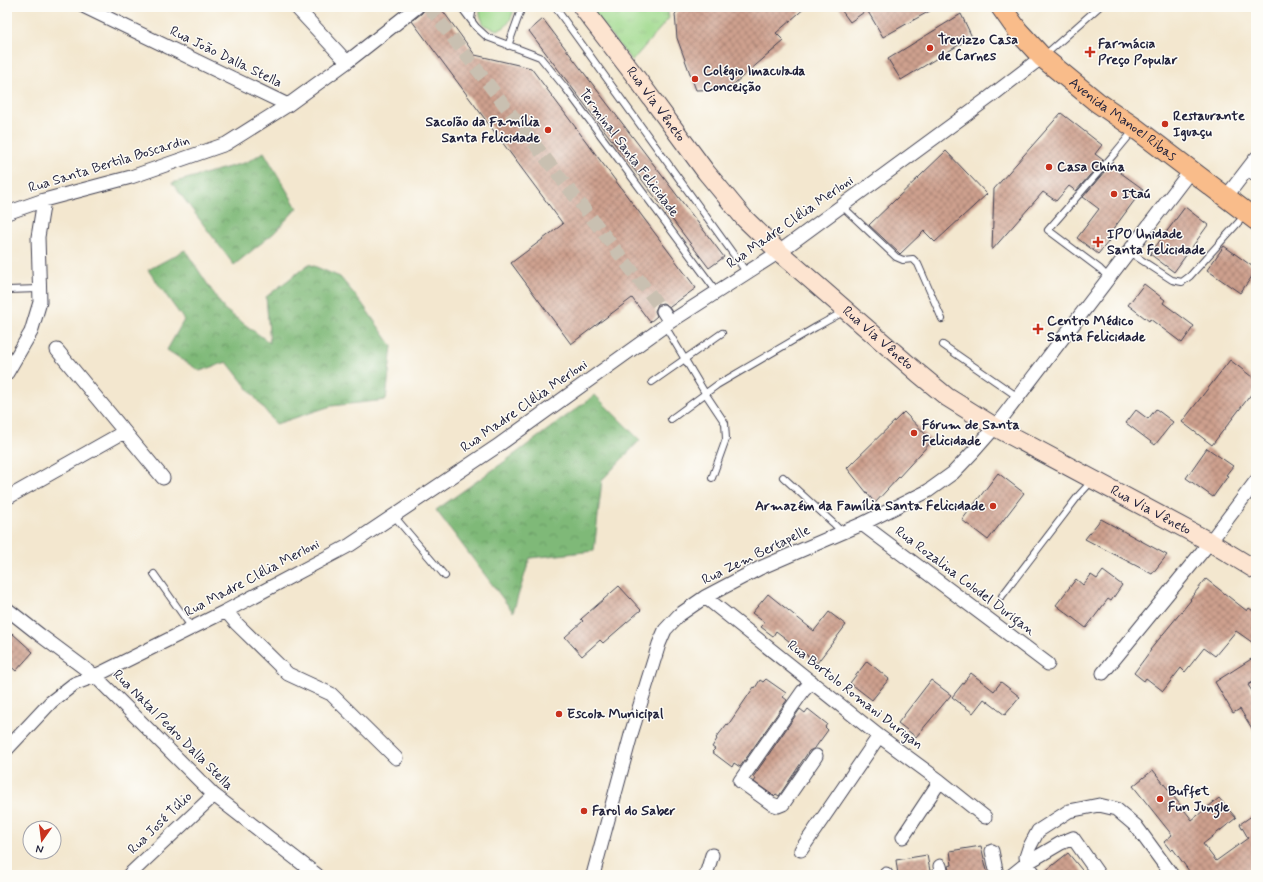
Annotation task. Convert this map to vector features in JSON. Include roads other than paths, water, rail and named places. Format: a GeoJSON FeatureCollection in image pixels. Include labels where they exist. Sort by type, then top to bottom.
{"type":"FeatureCollection","features":[{"type":"Feature","properties":{"kind":"main road","name":"Rua Via Vêneto"},"geometry":{"type":"LineString","coordinates":[[582,7],[706,172],[744,218],[779,252],[846,311],[948,397],[996,427],[1210,542],[1256,570]]}},
{"type":"Feature","properties":{"kind":"main road","name":"Avenida Manoel Ribas"},"geometry":{"type":"LineString","coordinates":[[1001,7],[1018,31],[1042,57],[1097,102],[1226,197],[1253,212]]}},
{"type":"Feature","properties":{"kind":"street","name":"Rua João Dalla Stella"},"geometry":{"type":"LineString","coordinates":[[85,7],[288,105]]}},
{"type":"Feature","properties":{"kind":"street"},"geometry":{"type":"LineString","coordinates":[[296,7],[347,62]]}},
{"type":"Feature","properties":{"kind":"street","name":"Rua Santa Bertila Boscardin"},"geometry":{"type":"LineString","coordinates":[[7,213],[44,200],[131,177],[226,144],[288,105],[347,62],[417,7]]}},
{"type":"Feature","properties":{"kind":"street","name":"Rua Madre Clélia Merloni"},"geometry":{"type":"LineString","coordinates":[[7,749],[51,702],[74,684],[96,676],[226,611],[350,545],[394,516],[496,447],[666,320],[717,292],[779,252],[1042,57]]}},
{"type":"Feature","properties":{"kind":"street"},"geometry":{"type":"LineString","coordinates":[[1226,197],[1251,176],[1256,158]]}},
{"type":"Feature","properties":{"kind":"street","name":"Rua Zem Bertapelle"},"geometry":{"type":"LineString","coordinates":[[593,875],[632,730],[659,644],[665,630],[679,615],[705,597],[760,568],[862,524],[928,491],[953,472],[996,427],[1191,170]]}},
{"type":"Feature","properties":{"kind":"street"},"geometry":{"type":"LineString","coordinates":[[7,373],[14,357],[31,332],[40,302],[38,237],[44,200]]}},
{"type":"Feature","properties":{"kind":"street"},"geometry":{"type":"LineString","coordinates":[[57,350],[163,478]]}},
{"type":"Feature","properties":{"kind":"street"},"geometry":{"type":"LineString","coordinates":[[7,498],[124,432]]}},
{"type":"Feature","properties":{"kind":"street"},"geometry":{"type":"LineString","coordinates":[[1102,673],[1210,542],[1256,481]]}},
{"type":"Feature","properties":{"kind":"street","name":"Rua Rozalina Colodel Durigan"},"geometry":{"type":"LineString","coordinates":[[862,524],[1048,664]]}},
{"type":"Feature","properties":{"kind":"street","name":"Rua Bortolo Romani Durigan"},"geometry":{"type":"LineString","coordinates":[[705,597],[879,736],[940,781],[985,817]]}},
{"type":"Feature","properties":{"kind":"street","name":"Rua Natal Pedro Dalla Stella"},"geometry":{"type":"LineString","coordinates":[[7,609],[96,676],[214,795],[317,875]]}},
{"type":"Feature","properties":{"kind":"street"},"geometry":{"type":"LineString","coordinates":[[226,611],[236,623],[288,674],[331,694],[396,758]]}},
{"type":"Feature","properties":{"kind":"street"},"geometry":{"type":"LineString","coordinates":[[812,682],[803,691],[740,781],[772,804],[778,806],[783,804],[816,756]]}},
{"type":"Feature","properties":{"kind":"street"},"geometry":{"type":"LineString","coordinates":[[801,850],[879,736]]}},
{"type":"Feature","properties":{"kind":"street"},"geometry":{"type":"LineString","coordinates":[[902,837],[940,781]]}},
{"type":"Feature","properties":{"kind":"street","name":"Rua José Túlio"},"geometry":{"type":"LineString","coordinates":[[129,875],[214,795]]}},
{"type":"Feature","properties":{"kind":"street"},"geometry":{"type":"LineString","coordinates":[[1036,875],[1027,863],[1026,857],[1038,831],[1069,811],[1099,805],[1116,809],[1136,826],[1172,875]]}},
{"type":"Feature","properties":{"kind":"street"},"geometry":{"type":"LineString","coordinates":[[1012,875],[1027,863],[1061,843],[1073,838],[1099,875]]}},
{"type":"Feature","properties":{"kind":"street"},"geometry":{"type":"LineString","coordinates":[[992,851],[997,875]]}},
{"type":"Feature","properties":{"kind":"street"},"geometry":{"type":"LineString","coordinates":[[706,875],[712,855]]}},
{"type":"Feature","properties":{"kind":"lane","name":"Terminal Santa Felicidade"},"geometry":{"type":"LineString","coordinates":[[462,7],[476,27],[487,37],[540,57],[567,90],[717,292]]}},
{"type":"Feature","properties":{"kind":"lane"},"geometry":{"type":"LineString","coordinates":[[471,19],[473,7]]}},
{"type":"Feature","properties":{"kind":"lane"},"geometry":{"type":"LineString","coordinates":[[508,46],[522,7]]}},
{"type":"Feature","properties":{"kind":"lane","name":"Terminal Santa Felicidade"},"geometry":{"type":"LineString","coordinates":[[555,7],[747,273]]}},
{"type":"Feature","properties":{"kind":"lane"},"geometry":{"type":"LineString","coordinates":[[1042,57],[1099,7]]}},
{"type":"Feature","properties":{"kind":"lane"},"geometry":{"type":"LineString","coordinates":[[1109,278],[1100,269],[1048,230],[1115,153],[1134,128]]}},
{"type":"Feature","properties":{"kind":"lane"},"geometry":{"type":"LineString","coordinates":[[842,206],[896,257],[903,260],[913,259],[918,264],[942,319]]}},
{"type":"Feature","properties":{"kind":"lane"},"geometry":{"type":"LineString","coordinates":[[1129,252],[1172,280],[1182,282],[1190,276],[1253,212]]}},
{"type":"Feature","properties":{"kind":"lane"},"geometry":{"type":"LineString","coordinates":[[7,290],[39,288]]}},
{"type":"Feature","properties":{"kind":"lane"},"geometry":{"type":"LineString","coordinates":[[670,419],[705,393],[809,330],[846,311]]}},
{"type":"Feature","properties":{"kind":"lane"},"geometry":{"type":"LineString","coordinates":[[666,320],[684,359],[725,423],[726,439],[712,478]]}},
{"type":"Feature","properties":{"kind":"lane"},"geometry":{"type":"LineString","coordinates":[[652,382],[722,333]]}},
{"type":"Feature","properties":{"kind":"lane"},"geometry":{"type":"LineString","coordinates":[[942,345],[1018,397]]}},
{"type":"Feature","properties":{"kind":"lane"},"geometry":{"type":"LineString","coordinates":[[783,477],[842,532]]}},
{"type":"Feature","properties":{"kind":"lane"},"geometry":{"type":"LineString","coordinates":[[1002,596],[1079,495],[1093,480]]}},
{"type":"Feature","properties":{"kind":"lane"},"geometry":{"type":"LineString","coordinates":[[394,516],[445,576]]}},
{"type":"Feature","properties":{"kind":"lane"},"geometry":{"type":"LineString","coordinates":[[154,574],[192,628]]}},
{"type":"Feature","properties":{"kind":"tunnel"},"geometry":{"type":"LineString","coordinates":[[429,7],[663,311]]}},
{"type":"Feature","properties":{"kind":"place","name":"Trevizzo Casa de Carnes"},"geometry":{"type":"Point","coordinates":[930,48]}},
{"type":"Feature","properties":{"kind":"place","name":"Farmácia Preço Popular"},"geometry":{"type":"Point","coordinates":[1090,52]}},
{"type":"Feature","properties":{"kind":"place","name":"Colégio Imaculada Conceição"},"geometry":{"type":"Point","coordinates":[695,79]}},
{"type":"Feature","properties":{"kind":"place","name":"Restaurante Iguaçu"},"geometry":{"type":"Point","coordinates":[1165,124]}},
{"type":"Feature","properties":{"kind":"place","name":"Sacolão da Família Santa Felicidade"},"geometry":{"type":"Point","coordinates":[548,130]}},
{"type":"Feature","properties":{"kind":"place","name":"Casa China"},"geometry":{"type":"Point","coordinates":[1049,167]}},
{"type":"Feature","properties":{"kind":"place","name":"Itaú"},"geometry":{"type":"Point","coordinates":[1114,194]}},
{"type":"Feature","properties":{"kind":"place","name":"IPO Unidade Santa Felicidade"},"geometry":{"type":"Point","coordinates":[1098,242]}},
{"type":"Feature","properties":{"kind":"place","name":"Centro Médico Santa Felicidade"},"geometry":{"type":"Point","coordinates":[1038,329]}},
{"type":"Feature","properties":{"kind":"place","name":"Fórum de Santa Felicidade"},"geometry":{"type":"Point","coordinates":[914,433]}},
{"type":"Feature","properties":{"kind":"place","name":"Armazém da Família Santa Felicidade"},"geometry":{"type":"Point","coordinates":[993,506]}},
{"type":"Feature","properties":{"kind":"place","name":"Escola Municipal"},"geometry":{"type":"Point","coordinates":[559,714]}},
{"type":"Feature","properties":{"kind":"place","name":"Buffet Fun Jungle"},"geometry":{"type":"Point","coordinates":[1160,799]}},
{"type":"Feature","properties":{"kind":"place","name":"Farol do Saber"},"geometry":{"type":"Point","coordinates":[584,811]}}]}
